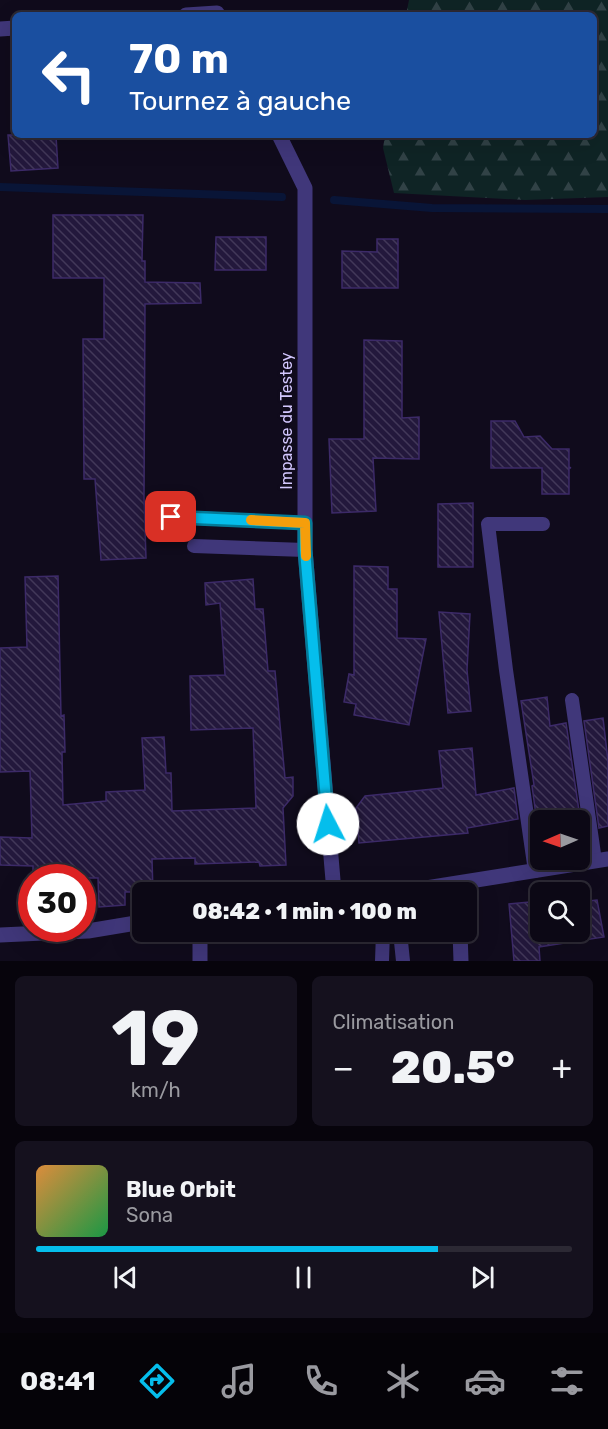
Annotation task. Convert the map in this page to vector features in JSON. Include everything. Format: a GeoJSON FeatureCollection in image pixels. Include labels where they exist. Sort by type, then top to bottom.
{"type":"FeatureCollection","features":[{"type":"Feature","properties":{"kind":"street"},"geometry":{"type":"LineString","coordinates":[[201,12],[216,9]]}},
{"type":"Feature","properties":{"kind":"street","name":"Impasse du Testey"},"geometry":{"type":"LineString","coordinates":[[280,138],[305,188],[305,550],[333,882]]}},
{"type":"Feature","properties":{"kind":"street"},"geometry":{"type":"LineString","coordinates":[[477,884],[534,871],[602,860]]}},
{"type":"Feature","properties":{"kind":"street"},"geometry":{"type":"LineString","coordinates":[[0,935],[88,931],[132,924]]}},
{"type":"Feature","properties":{"kind":"street"},"geometry":{"type":"LineString","coordinates":[[200,942],[200,961]]}},
{"type":"Feature","properties":{"kind":"street"},"geometry":{"type":"LineString","coordinates":[[460,942],[461,961]]}},
{"type":"Feature","properties":{"kind":"lane"},"geometry":{"type":"LineString","coordinates":[[171,517],[305,523]]}},
{"type":"Feature","properties":{"kind":"lane"},"geometry":{"type":"LineString","coordinates":[[534,871],[488,524],[543,524]]}},
{"type":"Feature","properties":{"kind":"lane"},"geometry":{"type":"LineString","coordinates":[[194,546],[305,550]]}},
{"type":"Feature","properties":{"kind":"lane"},"geometry":{"type":"LineString","coordinates":[[572,700],[602,860]]}},
{"type":"Feature","properties":{"kind":"lane"},"geometry":{"type":"LineString","coordinates":[[382,961],[383,942]]}},
{"type":"Feature","properties":{"kind":"lane"},"geometry":{"type":"LineString","coordinates":[[401,942],[403,961]]}},
{"type":"Feature","properties":{"kind":"green space"},"geometry":{"type":"Polygon","coordinates":[[[409,0],[608,0],[608,197],[525,200],[394,193],[383,148],[385,138],[597,138],[597,12],[407,12],[409,0]]]}},
{"type":"Feature","properties":{"kind":"building"},"geometry":{"type":"Polygon","coordinates":[[[8,135],[12,135],[12,138],[56,138],[58,168],[11,171],[8,135]]]}},
{"type":"Feature","properties":{"kind":"building"},"geometry":{"type":"Polygon","coordinates":[[[53,215],[143,215],[142,261],[145,261],[145,282],[200,283],[201,303],[145,304],[146,558],[101,560],[95,479],[84,479],[83,339],[104,339],[104,278],[53,278],[53,215]]]}},
{"type":"Feature","properties":{"kind":"building"},"geometry":{"type":"Polygon","coordinates":[[[216,237],[266,237],[266,270],[215,270],[216,237]]]}},
{"type":"Feature","properties":{"kind":"building"},"geometry":{"type":"Polygon","coordinates":[[[377,239],[398,239],[398,288],[342,288],[342,251],[377,252],[377,239]]]}},
{"type":"Feature","properties":{"kind":"building"},"geometry":{"type":"Polygon","coordinates":[[[364,340],[402,341],[402,418],[419,417],[419,459],[373,458],[376,511],[332,513],[329,439],[364,439],[364,340]]]}},
{"type":"Feature","properties":{"kind":"building"},"geometry":{"type":"Polygon","coordinates":[[[491,421],[515,421],[524,437],[540,436],[552,449],[569,449],[569,467],[571,468],[569,468],[569,494],[542,494],[542,468],[491,468],[491,421]]]}},
{"type":"Feature","properties":{"kind":"building"},"geometry":{"type":"Polygon","coordinates":[[[473,503],[473,567],[438,567],[438,504],[473,503]]]}},
{"type":"Feature","properties":{"kind":"building"},"geometry":{"type":"Polygon","coordinates":[[[354,566],[388,567],[388,589],[397,589],[397,638],[426,639],[409,725],[354,715],[356,704],[344,702],[349,674],[354,675],[354,566]]]}},
{"type":"Feature","properties":{"kind":"building"},"geometry":{"type":"Polygon","coordinates":[[[58,576],[61,716],[64,715],[65,752],[62,752],[63,805],[106,801],[106,792],[145,790],[142,738],[164,737],[166,773],[171,773],[172,811],[256,808],[253,728],[191,730],[190,676],[225,675],[220,603],[206,605],[205,583],[253,579],[255,609],[263,609],[268,671],[275,671],[285,778],[293,777],[293,796],[283,808],[286,865],[260,866],[259,862],[195,864],[195,858],[152,859],[153,882],[132,882],[132,892],[125,892],[125,905],[99,907],[96,864],[0,865],[0,837],[32,838],[30,771],[0,772],[0,648],[27,647],[25,577],[58,576]]]}},
{"type":"Feature","properties":{"kind":"building"},"geometry":{"type":"Polygon","coordinates":[[[439,612],[470,614],[467,670],[471,711],[448,713],[439,612]]]}},
{"type":"Feature","properties":{"kind":"building"},"geometry":{"type":"Polygon","coordinates":[[[547,697],[550,726],[566,723],[579,810],[535,810],[532,786],[534,785],[521,701],[547,697]]]}},
{"type":"Feature","properties":{"kind":"building"},"geometry":{"type":"Polygon","coordinates":[[[603,718],[608,761],[608,826],[599,828],[584,721],[603,718]]]}},
{"type":"Feature","properties":{"kind":"building"},"geometry":{"type":"Polygon","coordinates":[[[472,748],[476,795],[514,788],[518,819],[467,828],[468,833],[359,843],[356,808],[365,796],[443,788],[439,751],[472,748]]]}},
{"type":"Feature","properties":{"kind":"building"},"geometry":{"type":"Polygon","coordinates":[[[597,900],[604,937],[590,939],[590,901],[597,900]]]}},
{"type":"Feature","properties":{"kind":"building"},"geometry":{"type":"Polygon","coordinates":[[[530,902],[530,942],[572,942],[539,947],[540,961],[514,961],[509,904],[530,902]]]}},
{"type":"Feature","properties":{"kind":"waterway"},"geometry":{"type":"LineString","coordinates":[[0,187],[282,197]]}},
{"type":"Feature","properties":{"kind":"waterway"},"geometry":{"type":"LineString","coordinates":[[334,200],[432,208],[608,209]]}},
{"type":"Feature","properties":{"kind":"slow traffic"},"geometry":{"type":"LineString","coordinates":[[251,520],[305,523],[306,556]]}},
{"type":"Feature","properties":{"kind":"route"},"geometry":{"type":"LineString","coordinates":[[171,517],[305,523],[305,550],[328,824]]}}]}
